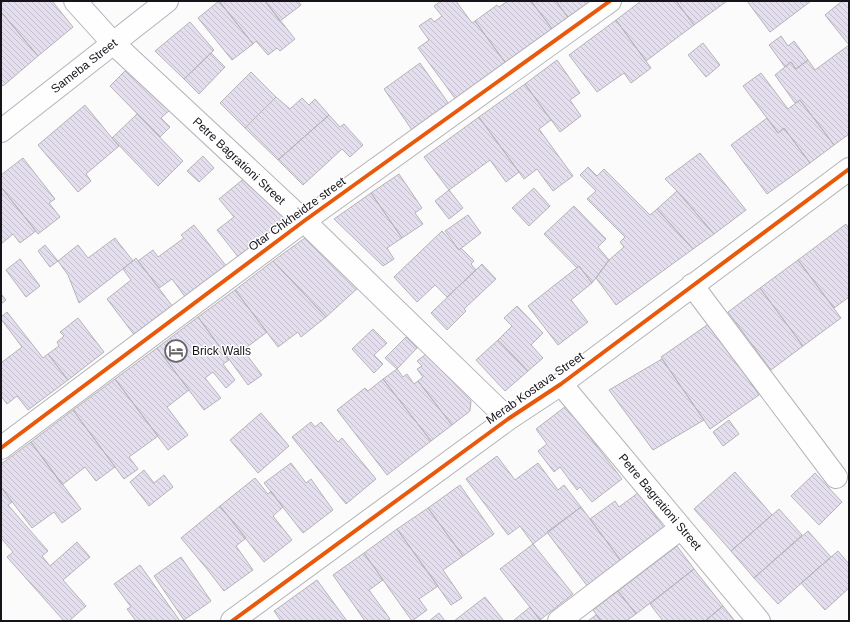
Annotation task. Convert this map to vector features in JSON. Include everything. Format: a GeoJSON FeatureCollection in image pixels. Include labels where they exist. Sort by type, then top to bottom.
{"type":"FeatureCollection","features":[{"type":"Feature","properties":{"kind":"street","name":"Petre Bagrationi Street"},"geometry":{"type":"LineString","coordinates":[[75,1],[112,43],[304,221],[508,419]]}},
{"type":"Feature","properties":{"kind":"street","name":"Sameba Street"},"geometry":{"type":"LineString","coordinates":[[1,130],[168,1]]}},
{"type":"Feature","properties":{"kind":"street","name":"Otar Chkheidze street"},"geometry":{"type":"LineString","coordinates":[[1,448],[304,221],[610,1]]}},
{"type":"Feature","properties":{"kind":"street","name":"Merab Kostava Street"},"geometry":{"type":"LineString","coordinates":[[232,621],[508,419],[560,384],[849,169]]}},
{"type":"Feature","properties":{"kind":"street"},"geometry":{"type":"LineString","coordinates":[[692,285],[836,477]]}},
{"type":"Feature","properties":{"kind":"street","name":"Petre Bagrationi Street"},"geometry":{"type":"LineString","coordinates":[[560,384],[759,621]]}},
{"type":"Feature","properties":{"kind":"street"},"geometry":{"type":"LineString","coordinates":[[559,621],[681,528]]}},
{"type":"Feature","properties":{"kind":"building"},"geometry":{"type":"Polygon","coordinates":[[[3,1],[52,1],[73,27],[38,56],[1,12],[1,3],[3,1]]]}},
{"type":"Feature","properties":{"kind":"building"},"geometry":{"type":"Polygon","coordinates":[[[219,1],[265,1],[295,39],[280,51],[277,48],[268,55],[256,41],[253,44],[219,1]]]}},
{"type":"Feature","properties":{"kind":"building"},"geometry":{"type":"Polygon","coordinates":[[[219,1],[253,44],[232,60],[198,18],[219,1]]]}},
{"type":"Feature","properties":{"kind":"building"},"geometry":{"type":"Polygon","coordinates":[[[265,1],[298,1],[301,5],[280,21],[265,1]]]}},
{"type":"Feature","properties":{"kind":"building"},"geometry":{"type":"Polygon","coordinates":[[[441,1],[456,1],[472,23],[475,21],[507,65],[457,101],[418,48],[429,40],[419,26],[431,18],[434,22],[442,16],[434,6],[441,1]]]}},
{"type":"Feature","properties":{"kind":"building"},"geometry":{"type":"Polygon","coordinates":[[[508,1],[531,1],[553,30],[507,65],[475,21],[497,5],[499,7],[508,1]]]}},
{"type":"Feature","properties":{"kind":"building"},"geometry":{"type":"Polygon","coordinates":[[[531,1],[556,1],[569,19],[553,30],[531,1]]]}},
{"type":"Feature","properties":{"kind":"building"},"geometry":{"type":"Polygon","coordinates":[[[556,1],[593,1],[569,19],[556,1]]]}},
{"type":"Feature","properties":{"kind":"building"},"geometry":{"type":"Polygon","coordinates":[[[641,1],[676,1],[694,25],[646,61],[616,20],[641,1]]]}},
{"type":"Feature","properties":{"kind":"building"},"geometry":{"type":"Polygon","coordinates":[[[676,1],[727,1],[694,25],[676,1]]]}},
{"type":"Feature","properties":{"kind":"building"},"geometry":{"type":"Polygon","coordinates":[[[747,1],[811,1],[770,32],[747,1]]]}},
{"type":"Feature","properties":{"kind":"building"},"geometry":{"type":"Polygon","coordinates":[[[842,1],[849,1],[849,45],[825,15],[842,1]]]}},
{"type":"Feature","properties":{"kind":"building"},"geometry":{"type":"Polygon","coordinates":[[[3,14],[38,56],[3,86],[1,84],[1,16],[3,14]]]}},
{"type":"Feature","properties":{"kind":"building"},"geometry":{"type":"Polygon","coordinates":[[[616,20],[651,68],[631,83],[624,73],[597,92],[569,55],[616,20]]]}},
{"type":"Feature","properties":{"kind":"building"},"geometry":{"type":"Polygon","coordinates":[[[190,22],[214,50],[184,79],[155,51],[190,22]]]}},
{"type":"Feature","properties":{"kind":"building"},"geometry":{"type":"Polygon","coordinates":[[[781,36],[788,46],[794,41],[808,60],[796,69],[791,62],[785,67],[769,45],[781,36]]]}},
{"type":"Feature","properties":{"kind":"building"},"geometry":{"type":"Polygon","coordinates":[[[703,43],[720,65],[706,77],[688,55],[703,43]]]}},
{"type":"Feature","properties":{"kind":"building"},"geometry":{"type":"Polygon","coordinates":[[[849,45],[849,134],[834,145],[800,100],[795,103],[775,75],[791,62],[796,69],[808,60],[815,70],[849,45]]]}},
{"type":"Feature","properties":{"kind":"building"},"geometry":{"type":"Polygon","coordinates":[[[211,53],[225,67],[199,94],[184,79],[211,53]]]}},
{"type":"Feature","properties":{"kind":"building"},"geometry":{"type":"Polygon","coordinates":[[[557,60],[580,93],[570,100],[581,116],[560,132],[525,84],[557,60]]]}},
{"type":"Feature","properties":{"kind":"building"},"geometry":{"type":"Polygon","coordinates":[[[420,63],[449,104],[412,130],[384,89],[420,63]]]}},
{"type":"Feature","properties":{"kind":"building"},"geometry":{"type":"Polygon","coordinates":[[[129,67],[172,108],[161,118],[170,127],[160,137],[110,86],[129,67]]]}},
{"type":"Feature","properties":{"kind":"building"},"geometry":{"type":"Polygon","coordinates":[[[251,72],[276,97],[245,128],[220,103],[251,72]]]}},
{"type":"Feature","properties":{"kind":"building"},"geometry":{"type":"Polygon","coordinates":[[[761,73],[788,109],[800,100],[834,145],[810,163],[784,128],[778,133],[743,86],[761,73]]]}},
{"type":"Feature","properties":{"kind":"building"},"geometry":{"type":"Polygon","coordinates":[[[525,84],[551,120],[539,129],[573,176],[553,191],[537,169],[524,179],[479,117],[525,84]]]}},
{"type":"Feature","properties":{"kind":"building"},"geometry":{"type":"Polygon","coordinates":[[[276,97],[290,109],[302,98],[309,105],[315,99],[329,115],[278,160],[245,128],[276,97]]]}},
{"type":"Feature","properties":{"kind":"building"},"geometry":{"type":"Polygon","coordinates":[[[85,105],[119,146],[86,174],[91,181],[78,192],[38,145],[85,105]]]}},
{"type":"Feature","properties":{"kind":"building"},"geometry":{"type":"Polygon","coordinates":[[[137,114],[183,161],[158,186],[112,138],[137,114]]]}},
{"type":"Feature","properties":{"kind":"building"},"geometry":{"type":"Polygon","coordinates":[[[329,115],[340,127],[344,124],[363,145],[350,157],[342,149],[303,185],[278,160],[329,115]]]}},
{"type":"Feature","properties":{"kind":"building"},"geometry":{"type":"Polygon","coordinates":[[[479,117],[519,172],[506,182],[490,160],[449,190],[424,157],[479,117]]]}},
{"type":"Feature","properties":{"kind":"building"},"geometry":{"type":"Polygon","coordinates":[[[767,118],[778,133],[784,128],[810,163],[767,194],[731,145],[767,118]]]}},
{"type":"Feature","properties":{"kind":"building"},"geometry":{"type":"Polygon","coordinates":[[[700,153],[746,210],[714,234],[665,179],[700,153]]]}},
{"type":"Feature","properties":{"kind":"building"},"geometry":{"type":"Polygon","coordinates":[[[203,156],[214,168],[199,182],[187,171],[203,156]]]}},
{"type":"Feature","properties":{"kind":"building"},"geometry":{"type":"Polygon","coordinates":[[[23,158],[55,199],[49,203],[60,217],[38,234],[1,187],[1,175],[23,158]]]}},
{"type":"Feature","properties":{"kind":"building"},"geometry":{"type":"Polygon","coordinates":[[[588,167],[597,176],[604,169],[650,215],[657,209],[693,249],[616,305],[596,278],[609,260],[624,247],[620,242],[625,237],[587,199],[596,191],[580,175],[588,167]]]}},
{"type":"Feature","properties":{"kind":"building"},"geometry":{"type":"Polygon","coordinates":[[[399,174],[422,208],[415,213],[423,224],[402,238],[371,193],[399,174]]]}},
{"type":"Feature","properties":{"kind":"building"},"geometry":{"type":"Polygon","coordinates":[[[246,177],[287,220],[239,258],[217,230],[234,217],[219,199],[246,177]]]}},
{"type":"Feature","properties":{"kind":"building"},"geometry":{"type":"Polygon","coordinates":[[[1,187],[36,231],[20,243],[13,234],[1,244],[1,187]]]}},
{"type":"Feature","properties":{"kind":"building"},"geometry":{"type":"Polygon","coordinates":[[[534,188],[550,206],[529,226],[512,208],[534,188]]]}},
{"type":"Feature","properties":{"kind":"building"},"geometry":{"type":"Polygon","coordinates":[[[449,190],[463,208],[449,219],[435,201],[449,190]]]}},
{"type":"Feature","properties":{"kind":"building"},"geometry":{"type":"Polygon","coordinates":[[[677,191],[714,234],[693,249],[657,209],[677,191]]]}},
{"type":"Feature","properties":{"kind":"building"},"geometry":{"type":"Polygon","coordinates":[[[371,193],[402,238],[387,248],[394,259],[383,266],[334,219],[371,193]]]}},
{"type":"Feature","properties":{"kind":"building"},"geometry":{"type":"Polygon","coordinates":[[[574,206],[606,239],[598,247],[609,260],[592,283],[579,266],[577,268],[544,234],[574,206]]]}},
{"type":"Feature","properties":{"kind":"building"},"geometry":{"type":"Polygon","coordinates":[[[468,215],[481,233],[459,250],[445,231],[468,215]]]}},
{"type":"Feature","properties":{"kind":"building"},"geometry":{"type":"Polygon","coordinates":[[[846,224],[849,229],[849,297],[834,308],[798,260],[846,224]]]}},
{"type":"Feature","properties":{"kind":"building"},"geometry":{"type":"Polygon","coordinates":[[[194,225],[227,267],[186,298],[172,279],[159,288],[138,261],[153,250],[158,257],[184,238],[181,235],[194,225]]]}},
{"type":"Feature","properties":{"kind":"building"},"geometry":{"type":"Polygon","coordinates":[[[442,231],[459,250],[461,248],[474,261],[471,264],[476,270],[447,297],[435,285],[417,302],[394,277],[442,231]]]}},
{"type":"Feature","properties":{"kind":"building"},"geometry":{"type":"Polygon","coordinates":[[[309,235],[359,287],[326,317],[273,261],[309,235]]]}},
{"type":"Feature","properties":{"kind":"building"},"geometry":{"type":"Polygon","coordinates":[[[115,238],[133,261],[79,303],[68,275],[58,261],[78,245],[88,258],[115,238]]]}},
{"type":"Feature","properties":{"kind":"building"},"geometry":{"type":"Polygon","coordinates":[[[45,245],[58,261],[50,267],[38,251],[45,245]]]}},
{"type":"Feature","properties":{"kind":"building"},"geometry":{"type":"Polygon","coordinates":[[[136,258],[173,307],[135,336],[107,299],[131,280],[123,269],[136,258]]]}},
{"type":"Feature","properties":{"kind":"building"},"geometry":{"type":"Polygon","coordinates":[[[20,259],[40,286],[26,297],[6,270],[20,259]]]}},
{"type":"Feature","properties":{"kind":"building"},"geometry":{"type":"Polygon","coordinates":[[[798,260],[841,318],[803,346],[760,288],[798,260]]]}},
{"type":"Feature","properties":{"kind":"building"},"geometry":{"type":"Polygon","coordinates":[[[273,261],[326,317],[301,337],[298,332],[278,347],[235,290],[273,261]]]}},
{"type":"Feature","properties":{"kind":"building"},"geometry":{"type":"Polygon","coordinates":[[[482,264],[496,279],[464,309],[466,311],[447,330],[431,313],[482,264]]]}},
{"type":"Feature","properties":{"kind":"building"},"geometry":{"type":"Polygon","coordinates":[[[579,266],[592,283],[571,300],[588,322],[558,345],[528,306],[579,266]]]}},
{"type":"Feature","properties":{"kind":"building"},"geometry":{"type":"Polygon","coordinates":[[[760,288],[803,346],[771,370],[728,312],[760,288]]]}},
{"type":"Feature","properties":{"kind":"building"},"geometry":{"type":"Polygon","coordinates":[[[235,290],[267,332],[243,350],[262,375],[248,385],[198,317],[235,290]]]}},
{"type":"Feature","properties":{"kind":"building"},"geometry":{"type":"Polygon","coordinates":[[[1,294],[6,300],[1,304],[1,294]]]}},
{"type":"Feature","properties":{"kind":"building"},"geometry":{"type":"Polygon","coordinates":[[[517,306],[543,333],[531,345],[543,358],[528,371],[498,340],[512,326],[504,318],[517,306]]]}},
{"type":"Feature","properties":{"kind":"building"},"geometry":{"type":"Polygon","coordinates":[[[7,312],[43,358],[48,354],[68,380],[28,410],[17,396],[7,404],[1,396],[1,363],[22,347],[1,319],[1,317],[7,312]]]}},
{"type":"Feature","properties":{"kind":"building"},"geometry":{"type":"Polygon","coordinates":[[[198,317],[229,360],[223,364],[235,380],[226,388],[213,372],[205,378],[221,398],[204,410],[157,348],[198,317]]]}},
{"type":"Feature","properties":{"kind":"building"},"geometry":{"type":"Polygon","coordinates":[[[78,318],[104,352],[68,380],[48,354],[59,346],[57,342],[64,336],[60,332],[78,318]]]}},
{"type":"Feature","properties":{"kind":"building"},"geometry":{"type":"Polygon","coordinates":[[[710,323],[759,395],[710,429],[661,357],[710,323]]]}},
{"type":"Feature","properties":{"kind":"building"},"geometry":{"type":"Polygon","coordinates":[[[373,329],[387,343],[374,355],[383,364],[374,373],[352,349],[373,329]]]}},
{"type":"Feature","properties":{"kind":"building"},"geometry":{"type":"Polygon","coordinates":[[[406,337],[417,348],[397,369],[385,358],[406,337]]]}},
{"type":"Feature","properties":{"kind":"building"},"geometry":{"type":"Polygon","coordinates":[[[498,340],[528,371],[505,391],[476,360],[498,340]]]}},
{"type":"Feature","properties":{"kind":"building"},"geometry":{"type":"Polygon","coordinates":[[[157,348],[189,390],[167,407],[188,435],[168,450],[115,379],[157,348]]]}},
{"type":"Feature","properties":{"kind":"building"},"geometry":{"type":"Polygon","coordinates":[[[426,354],[471,401],[470,411],[452,425],[418,381],[423,377],[417,369],[422,366],[417,361],[426,354]]]}},
{"type":"Feature","properties":{"kind":"building"},"geometry":{"type":"Polygon","coordinates":[[[662,359],[704,420],[653,450],[609,390],[662,359]]]}},
{"type":"Feature","properties":{"kind":"building"},"geometry":{"type":"Polygon","coordinates":[[[397,369],[403,377],[407,374],[414,384],[418,381],[452,425],[431,441],[383,379],[397,369]]]}},
{"type":"Feature","properties":{"kind":"building"},"geometry":{"type":"Polygon","coordinates":[[[115,379],[158,436],[129,457],[138,469],[124,479],[73,410],[115,379]]]}},
{"type":"Feature","properties":{"kind":"building"},"geometry":{"type":"Polygon","coordinates":[[[383,379],[431,441],[387,475],[337,410],[365,388],[368,391],[383,379]]]}},
{"type":"Feature","properties":{"kind":"building"},"geometry":{"type":"Polygon","coordinates":[[[566,406],[622,479],[592,502],[580,487],[577,490],[560,467],[554,472],[538,451],[547,444],[536,429],[566,406]]]}},
{"type":"Feature","properties":{"kind":"building"},"geometry":{"type":"Polygon","coordinates":[[[73,410],[115,467],[96,481],[85,467],[62,485],[31,442],[73,410]]]}},
{"type":"Feature","properties":{"kind":"building"},"geometry":{"type":"Polygon","coordinates":[[[261,413],[289,446],[258,473],[230,440],[261,413]]]}},
{"type":"Feature","properties":{"kind":"building"},"geometry":{"type":"Polygon","coordinates":[[[729,420],[739,434],[723,446],[713,432],[729,420]]]}},
{"type":"Feature","properties":{"kind":"building"},"geometry":{"type":"Polygon","coordinates":[[[311,422],[315,427],[321,422],[338,442],[342,438],[376,479],[346,504],[292,437],[311,422]]]}},
{"type":"Feature","properties":{"kind":"building"},"geometry":{"type":"Polygon","coordinates":[[[31,442],[81,509],[62,523],[54,512],[32,528],[1,487],[1,464],[31,442]]]}},
{"type":"Feature","properties":{"kind":"building"},"geometry":{"type":"Polygon","coordinates":[[[497,456],[515,480],[538,463],[558,490],[564,485],[581,507],[533,544],[520,526],[508,535],[466,479],[497,456]]]}},
{"type":"Feature","properties":{"kind":"building"},"geometry":{"type":"Polygon","coordinates":[[[291,463],[306,483],[311,479],[333,510],[303,533],[264,483],[291,463]]]}},
{"type":"Feature","properties":{"kind":"building"},"geometry":{"type":"Polygon","coordinates":[[[144,470],[154,483],[164,475],[173,487],[149,506],[130,482],[144,470]]]}},
{"type":"Feature","properties":{"kind":"building"},"geometry":{"type":"Polygon","coordinates":[[[735,472],[772,515],[731,551],[694,509],[735,472]]]}},
{"type":"Feature","properties":{"kind":"building"},"geometry":{"type":"Polygon","coordinates":[[[815,473],[842,502],[819,525],[791,496],[815,473]]]}},
{"type":"Feature","properties":{"kind":"building"},"geometry":{"type":"Polygon","coordinates":[[[255,478],[268,494],[271,491],[283,507],[273,516],[292,540],[264,562],[220,506],[255,478]]]}},
{"type":"Feature","properties":{"kind":"building"},"geometry":{"type":"Polygon","coordinates":[[[460,485],[494,534],[463,556],[428,508],[460,485]]]}},
{"type":"Feature","properties":{"kind":"building"},"geometry":{"type":"Polygon","coordinates":[[[1,487],[12,502],[8,505],[48,551],[42,556],[50,566],[77,542],[90,557],[63,580],[86,606],[69,621],[64,621],[7,557],[13,552],[1,538],[1,487]]]}},
{"type":"Feature","properties":{"kind":"building"},"geometry":{"type":"Polygon","coordinates":[[[638,493],[665,529],[622,562],[590,519],[615,501],[619,507],[638,493]]]}},
{"type":"Feature","properties":{"kind":"building"},"geometry":{"type":"Polygon","coordinates":[[[220,506],[246,538],[236,546],[253,570],[224,591],[181,538],[220,506]]]}},
{"type":"Feature","properties":{"kind":"building"},"geometry":{"type":"Polygon","coordinates":[[[581,507],[622,562],[588,587],[547,532],[581,507]]]}},
{"type":"Feature","properties":{"kind":"building"},"geometry":{"type":"Polygon","coordinates":[[[428,508],[463,556],[443,570],[462,598],[451,605],[397,529],[428,508]]]}},
{"type":"Feature","properties":{"kind":"building"},"geometry":{"type":"Polygon","coordinates":[[[779,509],[802,535],[754,578],[731,551],[779,509]]]}},
{"type":"Feature","properties":{"kind":"building"},"geometry":{"type":"Polygon","coordinates":[[[397,529],[438,586],[419,599],[427,610],[412,621],[364,553],[397,529]]]}},
{"type":"Feature","properties":{"kind":"building"},"geometry":{"type":"Polygon","coordinates":[[[808,531],[831,557],[778,604],[754,578],[808,531]]]}},
{"type":"Feature","properties":{"kind":"building"},"geometry":{"type":"Polygon","coordinates":[[[533,544],[573,594],[540,620],[500,569],[533,544]]]}},
{"type":"Feature","properties":{"kind":"building"},"geometry":{"type":"Polygon","coordinates":[[[677,546],[694,569],[636,614],[618,591],[677,546]]]}},
{"type":"Feature","properties":{"kind":"building"},"geometry":{"type":"Polygon","coordinates":[[[838,551],[849,564],[849,588],[825,610],[801,583],[838,551]]]}},
{"type":"Feature","properties":{"kind":"building"},"geometry":{"type":"Polygon","coordinates":[[[364,553],[383,580],[369,590],[390,619],[386,621],[365,621],[333,575],[364,553]]]}},
{"type":"Feature","properties":{"kind":"building"},"geometry":{"type":"Polygon","coordinates":[[[181,557],[211,601],[184,620],[154,576],[181,557]]]}},
{"type":"Feature","properties":{"kind":"building"},"geometry":{"type":"Polygon","coordinates":[[[140,565],[180,621],[136,621],[127,609],[131,607],[114,584],[140,565]]]}},
{"type":"Feature","properties":{"kind":"building"},"geometry":{"type":"Polygon","coordinates":[[[694,569],[723,606],[705,621],[663,621],[650,604],[694,569]]]}},
{"type":"Feature","properties":{"kind":"building"},"geometry":{"type":"Polygon","coordinates":[[[317,580],[347,621],[281,621],[274,611],[317,580]]]}},
{"type":"Feature","properties":{"kind":"building"},"geometry":{"type":"Polygon","coordinates":[[[618,591],[636,614],[626,621],[601,621],[593,610],[618,591]]]}},
{"type":"Feature","properties":{"kind":"building"},"geometry":{"type":"Polygon","coordinates":[[[485,597],[504,621],[454,621],[485,597]]]}},
{"type":"Feature","properties":{"kind":"building"},"geometry":{"type":"Polygon","coordinates":[[[723,606],[735,621],[705,621],[723,606]]]}},
{"type":"Feature","properties":{"kind":"building"},"geometry":{"type":"Polygon","coordinates":[[[530,607],[540,620],[539,621],[513,621],[530,607]]]}},
{"type":"Feature","properties":{"kind":"building"},"geometry":{"type":"Polygon","coordinates":[[[439,613],[445,621],[429,621],[439,613]]]}},
{"type":"Feature","properties":{"kind":"building"},"geometry":{"type":"Polygon","coordinates":[[[596,615],[601,621],[588,621],[596,615]]]}},
{"type":"Feature","properties":{"kind":"cycle path"},"geometry":{"type":"LineString","coordinates":[[1,448],[304,221],[610,1]]}},
{"type":"Feature","properties":{"kind":"cycle path"},"geometry":{"type":"LineString","coordinates":[[232,621],[508,419],[561,384],[849,169]]}},
{"type":"Feature","properties":{"kind":"place","name":"Brick Walls"},"geometry":{"type":"Point","coordinates":[176,351]}}]}
